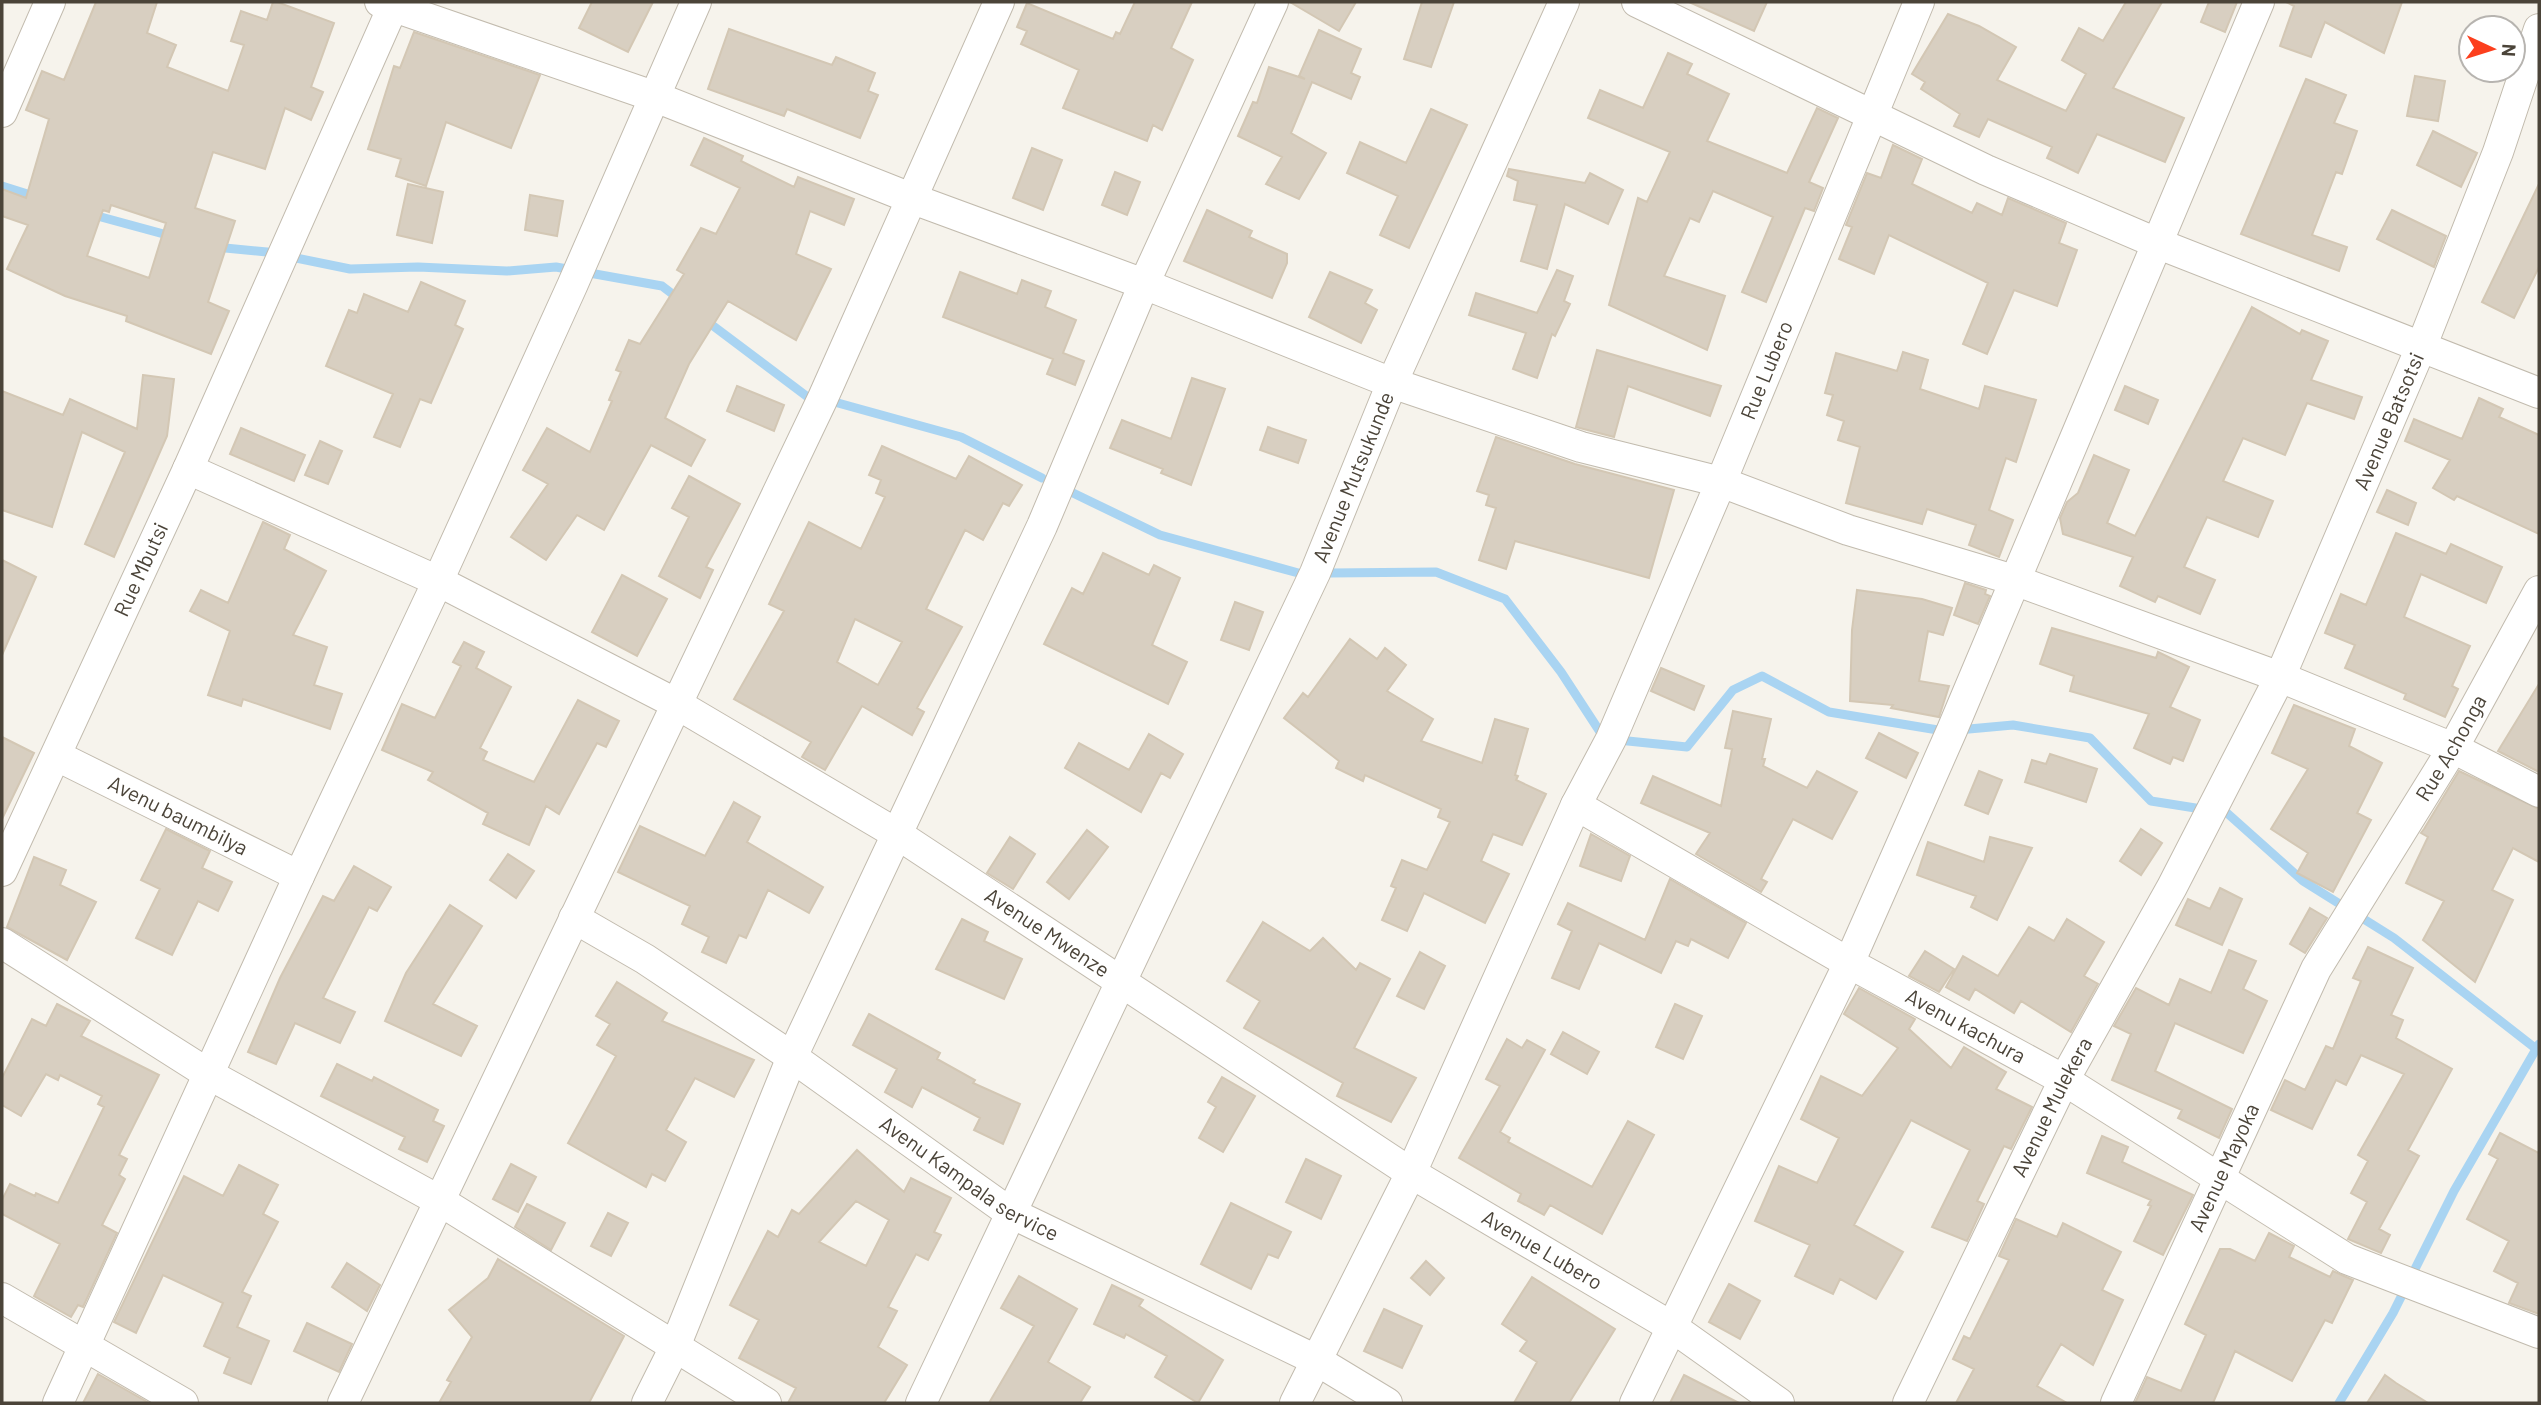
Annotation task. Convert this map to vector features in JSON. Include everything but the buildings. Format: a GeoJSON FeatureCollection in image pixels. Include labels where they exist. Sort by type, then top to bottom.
{"type":"FeatureCollection","features":[{"type":"Feature","properties":{"kind":"street"},"geometry":{"type":"LineString","coordinates":[[2,112],[50,2]]}},
{"type":"Feature","properties":{"kind":"street"},"geometry":{"type":"LineString","coordinates":[[58,1403],[299,876],[438,581],[572,286],[696,2]]}},
{"type":"Feature","properties":{"kind":"street"},"geometry":{"type":"LineString","coordinates":[[343,1403],[822,400],[999,2]]}},
{"type":"Feature","properties":{"kind":"street"},"geometry":{"type":"LineString","coordinates":[[647,1403],[674,1349],[793,1057],[1042,526],[1144,284],[1273,2]]}},
{"type":"Feature","properties":{"kind":"street","name":"Avenue Mutsukunde"},"geometry":{"type":"LineString","coordinates":[[921,1403],[1009,1212],[1315,573],[1392,383],[1564,2]]}},
{"type":"Feature","properties":{"kind":"street"},"geometry":{"type":"LineString","coordinates":[[1637,2],[1986,170],[2159,244],[2539,393]]}},
{"type":"Feature","properties":{"kind":"street","name":"Rue Lubero"},"geometry":{"type":"LineString","coordinates":[[1576,805],[1611,739],[1721,482],[1919,2]]}},
{"type":"Feature","properties":{"kind":"street"},"geometry":{"type":"LineString","coordinates":[[1635,1403],[1849,964],[1952,730],[2259,2]]}},
{"type":"Feature","properties":{"kind":"street"},"geometry":{"type":"LineString","coordinates":[[389,4],[653,96],[913,199],[1144,284],[1392,383],[1581,447],[1721,482],[1848,530],[2014,580],[2280,677],[2453,748],[2539,792]]}},
{"type":"Feature","properties":{"kind":"street","name":"Rue Mbutsi"},"geometry":{"type":"LineString","coordinates":[[2,871],[188,469],[290,239],[389,4]]}},
{"type":"Feature","properties":{"kind":"street","name":"Avenue Batsotsi"},"geometry":{"type":"LineString","coordinates":[[2211,810],[2280,677],[2422,345],[2498,152],[2539,29]]}},
{"type":"Feature","properties":{"kind":"street","name":"Avenue Mwenze"},"geometry":{"type":"LineString","coordinates":[[188,469],[438,581],[675,703],[897,834],[1411,1173]]}},
{"type":"Feature","properties":{"kind":"street","name":"Rue Achonga"},"geometry":{"type":"LineString","coordinates":[[2337,936],[2453,748],[2539,591]]}},
{"type":"Feature","properties":{"kind":"street","name":"Avenu baumbilya"},"geometry":{"type":"LineString","coordinates":[[57,756],[299,876]]}},
{"type":"Feature","properties":{"kind":"street"},"geometry":{"type":"LineString","coordinates":[[1295,1403],[1411,1173],[1576,805]]}},
{"type":"Feature","properties":{"kind":"street","name":"Avenu kachura"},"geometry":{"type":"LineString","coordinates":[[1576,805],[1849,964],[2064,1080],[2347,1259],[2539,1333]]}},
{"type":"Feature","properties":{"kind":"street","name":"Avenue Mulekera"},"geometry":{"type":"LineString","coordinates":[[1908,1403],[2064,1080],[2211,810]]}},
{"type":"Feature","properties":{"kind":"street","name":"Avenu Kampala service"},"geometry":{"type":"LineString","coordinates":[[574,918],[645,959],[793,1057],[1009,1212],[1316,1360],[1387,1403]]}},
{"type":"Feature","properties":{"kind":"street","name":"Avenue Mayoka"},"geometry":{"type":"LineString","coordinates":[[2116,1403],[2316,969],[2337,936]]}},
{"type":"Feature","properties":{"kind":"street"},"geometry":{"type":"LineString","coordinates":[[2,943],[210,1075],[440,1201],[674,1349],[766,1403]]}},
{"type":"Feature","properties":{"kind":"street","name":"Avenue Lubero"},"geometry":{"type":"LineString","coordinates":[[1411,1173],[1672,1327],[1779,1403]]}},
{"type":"Feature","properties":{"kind":"street"},"geometry":{"type":"LineString","coordinates":[[2,1297],[84,1348],[183,1403]]}},
{"type":"Feature","properties":{"kind":"waterway"},"geometry":{"type":"LineString","coordinates":[[2,186],[37,197]]}},
{"type":"Feature","properties":{"kind":"waterway"},"geometry":{"type":"LineString","coordinates":[[90,214],[171,236]]}},
{"type":"Feature","properties":{"kind":"waterway"},"geometry":{"type":"LineString","coordinates":[[215,247],[267,252],[350,269],[418,267],[507,271],[556,267],[662,286],[679,299]]}},
{"type":"Feature","properties":{"kind":"waterway"},"geometry":{"type":"LineString","coordinates":[[704,319],[809,398]]}},
{"type":"Feature","properties":{"kind":"waterway"},"geometry":{"type":"LineString","coordinates":[[838,403],[961,437],[1042,478]]}},
{"type":"Feature","properties":{"kind":"waterway"},"geometry":{"type":"LineString","coordinates":[[1073,493],[1160,535],[1302,574]]}},
{"type":"Feature","properties":{"kind":"waterway"},"geometry":{"type":"LineString","coordinates":[[1330,573],[1436,572],[1505,599],[1561,672],[1604,738]]}},
{"type":"Feature","properties":{"kind":"waterway"},"geometry":{"type":"LineString","coordinates":[[1618,740],[1687,747],[1733,690],[1762,676],[1829,712],[1944,731]]}},
{"type":"Feature","properties":{"kind":"waterway"},"geometry":{"type":"LineString","coordinates":[[1958,730],[2013,725],[2090,738],[2151,801],[2227,813],[2303,881],[2394,938],[2535,1048]]}},
{"type":"Feature","properties":{"kind":"waterway"},"geometry":{"type":"LineString","coordinates":[[2339,1403],[2393,1313],[2454,1191],[2539,1044]]}}]}
